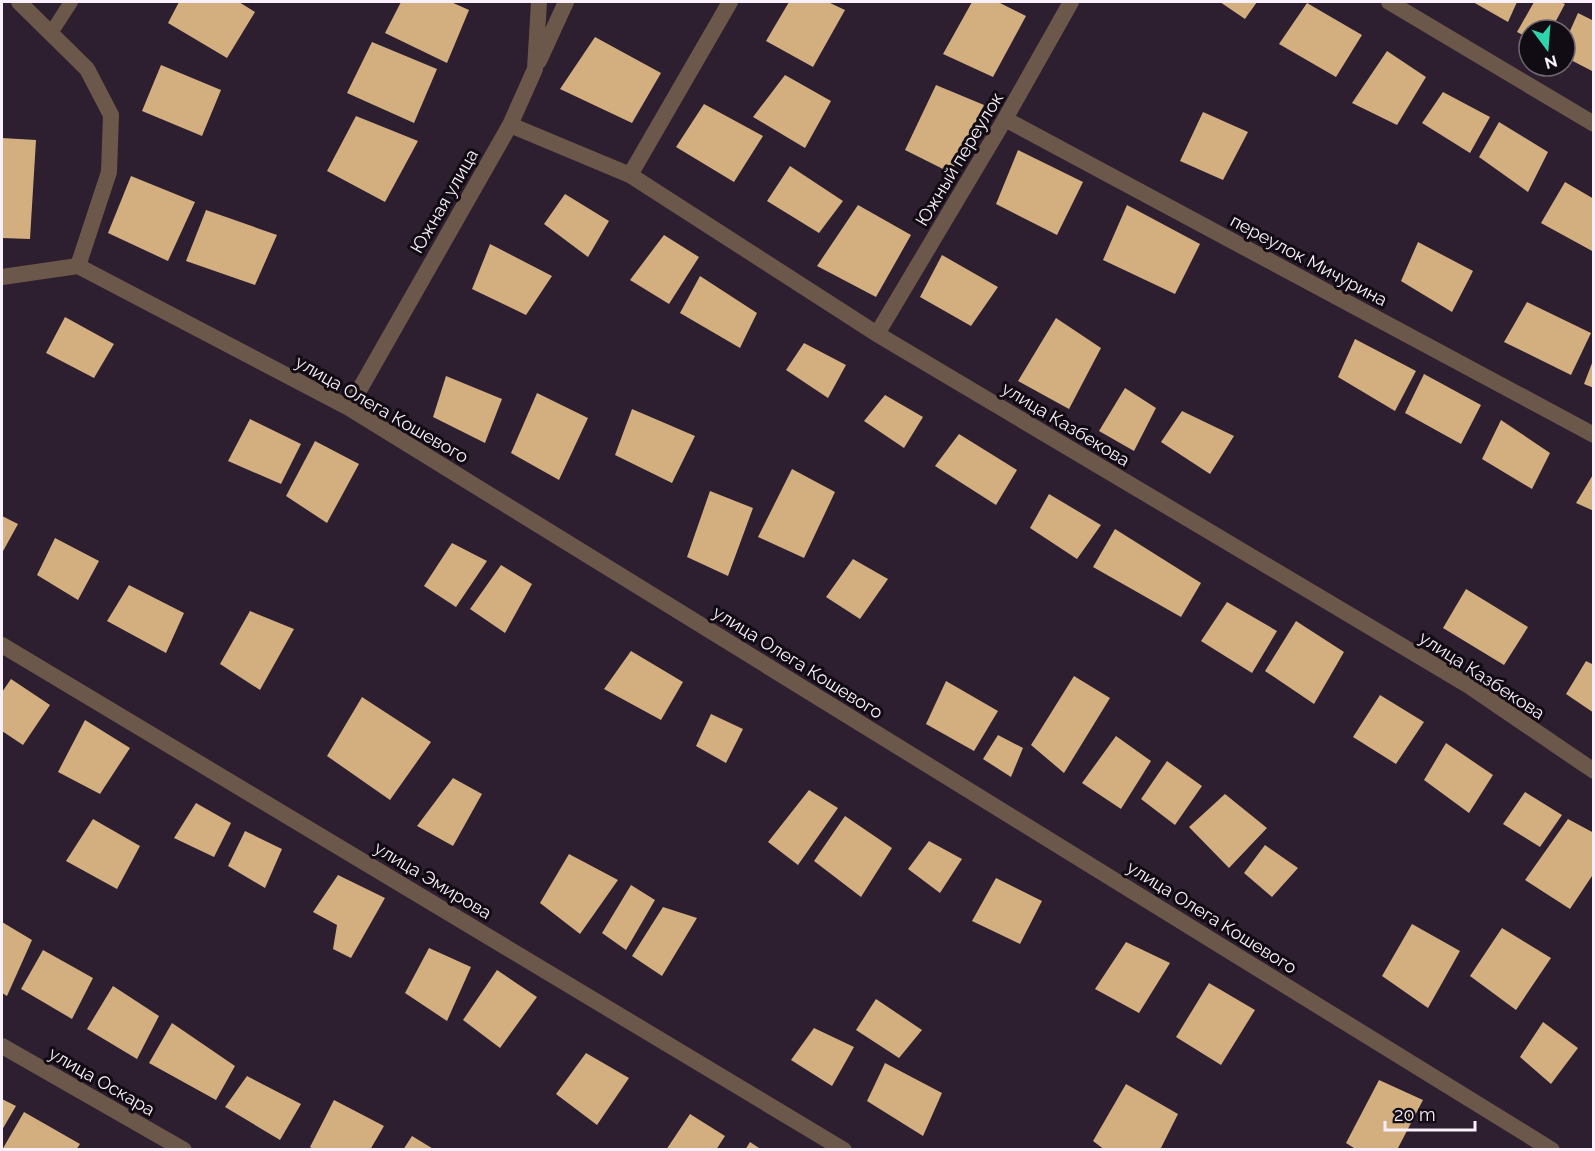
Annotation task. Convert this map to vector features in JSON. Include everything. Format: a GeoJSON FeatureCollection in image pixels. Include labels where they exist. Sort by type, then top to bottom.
{"type":"FeatureCollection","features":[{"type":"Feature","properties":{"kind":"street"},"geometry":{"type":"LineString","coordinates":[[2,277],[78,266],[108,172],[111,115],[87,69],[19,2]]}},
{"type":"Feature","properties":{"kind":"street","name":"Южная улица"},"geometry":{"type":"LineString","coordinates":[[349,408],[510,125],[535,69],[539,2]]}},
{"type":"Feature","properties":{"kind":"street"},"geometry":{"type":"LineString","coordinates":[[535,69],[566,2]]}},
{"type":"Feature","properties":{"kind":"street"},"geometry":{"type":"LineString","coordinates":[[630,175],[730,2]]}},
{"type":"Feature","properties":{"kind":"street","name":"Южный переулок"},"geometry":{"type":"LineString","coordinates":[[877,334],[1005,119],[1071,2]]}},
{"type":"Feature","properties":{"kind":"street"},"geometry":{"type":"LineString","coordinates":[[1389,2],[1593,123]]}},
{"type":"Feature","properties":{"kind":"street","name":"переулок Мичурина"},"geometry":{"type":"LineString","coordinates":[[1005,119],[1593,435]]}},
{"type":"Feature","properties":{"kind":"street","name":"улица Казбекова"},"geometry":{"type":"LineString","coordinates":[[510,125],[630,175],[877,334],[1466,684],[1593,771]]}},
{"type":"Feature","properties":{"kind":"street","name":"улица Олега Кошевого"},"geometry":{"type":"LineString","coordinates":[[78,266],[349,408],[1552,1149]]}},
{"type":"Feature","properties":{"kind":"street","name":"улица Эмирова"},"geometry":{"type":"LineString","coordinates":[[2,645],[844,1149]]}},
{"type":"Feature","properties":{"kind":"street","name":"улица Оскара"},"geometry":{"type":"LineString","coordinates":[[2,1046],[184,1149]]}},
{"type":"Feature","properties":{"kind":"lane"},"geometry":{"type":"LineString","coordinates":[[51,33],[71,2]]}},
{"type":"Feature","properties":{"kind":"building"},"geometry":{"type":"Polygon","coordinates":[[[179,2],[239,2],[255,12],[227,58],[168,23],[179,2]]]}},
{"type":"Feature","properties":{"kind":"building"},"geometry":{"type":"Polygon","coordinates":[[[401,2],[451,2],[469,10],[447,63],[385,33],[401,2]]]}},
{"type":"Feature","properties":{"kind":"building"},"geometry":{"type":"Polygon","coordinates":[[[789,2],[828,2],[845,10],[813,67],[766,41],[789,2]]]}},
{"type":"Feature","properties":{"kind":"building"},"geometry":{"type":"Polygon","coordinates":[[[972,2],[998,2],[1026,16],[993,77],[943,54],[972,2]]]}},
{"type":"Feature","properties":{"kind":"building"},"geometry":{"type":"Polygon","coordinates":[[[1220,2],[1257,2],[1245,19],[1220,2]]]}},
{"type":"Feature","properties":{"kind":"building"},"geometry":{"type":"Polygon","coordinates":[[[1473,2],[1517,2],[1508,22],[1473,2]]]}},
{"type":"Feature","properties":{"kind":"building"},"geometry":{"type":"Polygon","coordinates":[[[1534,2],[1565,4],[1557,18],[1525,18],[1534,2]]]}},
{"type":"Feature","properties":{"kind":"building"},"geometry":{"type":"Polygon","coordinates":[[[1307,3],[1362,35],[1336,77],[1279,44],[1307,3]]]}},
{"type":"Feature","properties":{"kind":"building"},"geometry":{"type":"Polygon","coordinates":[[[1578,13],[1594,21],[1594,72],[1577,63],[1576,18],[1578,13]]]}},
{"type":"Feature","properties":{"kind":"building"},"geometry":{"type":"Polygon","coordinates":[[[595,37],[661,73],[632,123],[560,89],[595,37]]]}},
{"type":"Feature","properties":{"kind":"building"},"geometry":{"type":"Polygon","coordinates":[[[372,42],[437,69],[414,123],[347,93],[372,42]]]}},
{"type":"Feature","properties":{"kind":"building"},"geometry":{"type":"Polygon","coordinates":[[[1387,51],[1426,77],[1397,125],[1352,103],[1387,51]]]}},
{"type":"Feature","properties":{"kind":"building"},"geometry":{"type":"Polygon","coordinates":[[[161,65],[221,90],[202,136],[142,111],[161,65]]]}},
{"type":"Feature","properties":{"kind":"building"},"geometry":{"type":"Polygon","coordinates":[[[785,75],[831,101],[805,148],[753,117],[785,75]]]}},
{"type":"Feature","properties":{"kind":"building"},"geometry":{"type":"Polygon","coordinates":[[[936,85],[984,105],[951,173],[905,150],[936,85]]]}},
{"type":"Feature","properties":{"kind":"building"},"geometry":{"type":"Polygon","coordinates":[[[1443,92],[1490,117],[1470,153],[1422,123],[1443,92]]]}},
{"type":"Feature","properties":{"kind":"building"},"geometry":{"type":"Polygon","coordinates":[[[704,104],[763,136],[734,182],[676,147],[704,104]]]}},
{"type":"Feature","properties":{"kind":"building"},"geometry":{"type":"Polygon","coordinates":[[[1203,112],[1248,132],[1223,180],[1180,161],[1203,112]]]}},
{"type":"Feature","properties":{"kind":"building"},"geometry":{"type":"Polygon","coordinates":[[[356,116],[418,141],[385,202],[327,171],[356,116]]]}},
{"type":"Feature","properties":{"kind":"building"},"geometry":{"type":"Polygon","coordinates":[[[1499,122],[1548,152],[1528,192],[1479,157],[1499,122]]]}},
{"type":"Feature","properties":{"kind":"building"},"geometry":{"type":"Polygon","coordinates":[[[2,138],[36,140],[30,239],[2,238],[2,138]]]}},
{"type":"Feature","properties":{"kind":"building"},"geometry":{"type":"Polygon","coordinates":[[[1018,150],[1083,182],[1057,235],[996,204],[1018,150]]]}},
{"type":"Feature","properties":{"kind":"building"},"geometry":{"type":"Polygon","coordinates":[[[790,166],[843,201],[819,233],[767,201],[790,166]]]}},
{"type":"Feature","properties":{"kind":"building"},"geometry":{"type":"Polygon","coordinates":[[[131,176],[195,202],[168,261],[108,233],[131,176]]]}},
{"type":"Feature","properties":{"kind":"building"},"geometry":{"type":"Polygon","coordinates":[[[1565,182],[1594,199],[1594,252],[1541,223],[1565,182]]]}},
{"type":"Feature","properties":{"kind":"building"},"geometry":{"type":"Polygon","coordinates":[[[565,194],[609,221],[588,257],[544,224],[565,194]]]}},
{"type":"Feature","properties":{"kind":"building"},"geometry":{"type":"Polygon","coordinates":[[[858,205],[911,235],[876,297],[817,266],[858,205]]]}},
{"type":"Feature","properties":{"kind":"building"},"geometry":{"type":"Polygon","coordinates":[[[1127,205],[1200,244],[1175,294],[1103,260],[1127,205]]]}},
{"type":"Feature","properties":{"kind":"building"},"geometry":{"type":"Polygon","coordinates":[[[206,210],[277,235],[255,285],[186,261],[206,210]]]}},
{"type":"Feature","properties":{"kind":"building"},"geometry":{"type":"Polygon","coordinates":[[[664,235],[699,257],[669,304],[630,280],[664,235]]]}},
{"type":"Feature","properties":{"kind":"building"},"geometry":{"type":"Polygon","coordinates":[[[1418,242],[1473,271],[1452,312],[1401,281],[1418,242]]]}},
{"type":"Feature","properties":{"kind":"building"},"geometry":{"type":"Polygon","coordinates":[[[490,244],[552,276],[526,315],[472,289],[490,244]]]}},
{"type":"Feature","properties":{"kind":"building"},"geometry":{"type":"Polygon","coordinates":[[[942,255],[998,287],[971,326],[920,297],[942,255]]]}},
{"type":"Feature","properties":{"kind":"building"},"geometry":{"type":"Polygon","coordinates":[[[700,276],[757,313],[740,348],[680,313],[700,276]]]}},
{"type":"Feature","properties":{"kind":"building"},"geometry":{"type":"Polygon","coordinates":[[[1527,302],[1591,333],[1571,375],[1504,342],[1527,302]]]}},
{"type":"Feature","properties":{"kind":"building"},"geometry":{"type":"Polygon","coordinates":[[[65,317],[114,344],[94,378],[46,353],[65,317]]]}},
{"type":"Feature","properties":{"kind":"building"},"geometry":{"type":"Polygon","coordinates":[[[1056,318],[1101,348],[1069,409],[1018,381],[1056,318]]]}},
{"type":"Feature","properties":{"kind":"building"},"geometry":{"type":"Polygon","coordinates":[[[1355,339],[1416,371],[1395,411],[1338,377],[1355,339]]]}},
{"type":"Feature","properties":{"kind":"building"},"geometry":{"type":"Polygon","coordinates":[[[804,343],[846,365],[828,398],[786,370],[804,343]]]}},
{"type":"Feature","properties":{"kind":"building"},"geometry":{"type":"Polygon","coordinates":[[[1594,358],[1594,388],[1584,384],[1594,358]]]}},
{"type":"Feature","properties":{"kind":"building"},"geometry":{"type":"Polygon","coordinates":[[[1424,374],[1481,405],[1461,444],[1405,413],[1424,374]]]}},
{"type":"Feature","properties":{"kind":"building"},"geometry":{"type":"Polygon","coordinates":[[[446,376],[502,399],[485,443],[433,417],[446,376]]]}},
{"type":"Feature","properties":{"kind":"building"},"geometry":{"type":"Polygon","coordinates":[[[1125,388],[1156,408],[1134,451],[1099,431],[1125,388]]]}},
{"type":"Feature","properties":{"kind":"building"},"geometry":{"type":"Polygon","coordinates":[[[537,393],[588,418],[559,480],[511,453],[537,393]]]}},
{"type":"Feature","properties":{"kind":"building"},"geometry":{"type":"Polygon","coordinates":[[[885,395],[923,417],[904,448],[864,421],[885,395]]]}},
{"type":"Feature","properties":{"kind":"building"},"geometry":{"type":"Polygon","coordinates":[[[632,409],[695,436],[672,483],[615,455],[632,409]]]}},
{"type":"Feature","properties":{"kind":"building"},"geometry":{"type":"Polygon","coordinates":[[[1182,411],[1234,436],[1210,474],[1161,442],[1182,411]]]}},
{"type":"Feature","properties":{"kind":"building"},"geometry":{"type":"Polygon","coordinates":[[[250,419],[301,444],[281,484],[228,461],[250,419]]]}},
{"type":"Feature","properties":{"kind":"building"},"geometry":{"type":"Polygon","coordinates":[[[1501,420],[1550,453],[1532,489],[1482,459],[1501,420]]]}},
{"type":"Feature","properties":{"kind":"building"},"geometry":{"type":"Polygon","coordinates":[[[959,434],[1017,470],[996,505],[935,466],[959,434]]]}},
{"type":"Feature","properties":{"kind":"building"},"geometry":{"type":"Polygon","coordinates":[[[315,441],[359,464],[327,523],[286,496],[315,441]]]}},
{"type":"Feature","properties":{"kind":"building"},"geometry":{"type":"Polygon","coordinates":[[[792,469],[835,492],[804,558],[758,537],[792,469]]]}},
{"type":"Feature","properties":{"kind":"building"},"geometry":{"type":"Polygon","coordinates":[[[1594,473],[1594,511],[1576,503],[1594,473]]]}},
{"type":"Feature","properties":{"kind":"building"},"geometry":{"type":"Polygon","coordinates":[[[710,491],[753,508],[728,576],[687,557],[710,491]]]}},
{"type":"Feature","properties":{"kind":"building"},"geometry":{"type":"Polygon","coordinates":[[[1049,494],[1101,525],[1077,559],[1030,528],[1049,494]]]}},
{"type":"Feature","properties":{"kind":"building"},"geometry":{"type":"Polygon","coordinates":[[[2,516],[18,524],[2,553],[2,516]]]}},
{"type":"Feature","properties":{"kind":"building"},"geometry":{"type":"Polygon","coordinates":[[[1115,529],[1201,583],[1181,617],[1093,567],[1115,529]]]}},
{"type":"Feature","properties":{"kind":"building"},"geometry":{"type":"Polygon","coordinates":[[[55,538],[99,561],[78,600],[37,575],[55,538]]]}},
{"type":"Feature","properties":{"kind":"building"},"geometry":{"type":"Polygon","coordinates":[[[452,543],[487,561],[456,607],[424,586],[452,543]]]}},
{"type":"Feature","properties":{"kind":"building"},"geometry":{"type":"Polygon","coordinates":[[[853,559],[888,579],[860,619],[826,597],[853,559]]]}},
{"type":"Feature","properties":{"kind":"building"},"geometry":{"type":"Polygon","coordinates":[[[501,565],[532,584],[505,633],[470,609],[501,565]]]}},
{"type":"Feature","properties":{"kind":"building"},"geometry":{"type":"Polygon","coordinates":[[[129,585],[184,613],[166,653],[107,621],[129,585]]]}},
{"type":"Feature","properties":{"kind":"building"},"geometry":{"type":"Polygon","coordinates":[[[1466,589],[1528,627],[1504,665],[1443,628],[1466,589]]]}},
{"type":"Feature","properties":{"kind":"building"},"geometry":{"type":"Polygon","coordinates":[[[1227,602],[1277,631],[1252,673],[1201,641],[1227,602]]]}},
{"type":"Feature","properties":{"kind":"building"},"geometry":{"type":"Polygon","coordinates":[[[250,611],[294,629],[260,690],[220,664],[250,611]]]}},
{"type":"Feature","properties":{"kind":"building"},"geometry":{"type":"Polygon","coordinates":[[[1296,621],[1344,652],[1314,704],[1265,671],[1296,621]]]}},
{"type":"Feature","properties":{"kind":"building"},"geometry":{"type":"Polygon","coordinates":[[[631,651],[683,682],[661,720],[604,689],[631,651]]]}},
{"type":"Feature","properties":{"kind":"building"},"geometry":{"type":"Polygon","coordinates":[[[1586,661],[1594,665],[1594,713],[1566,694],[1586,661]]]}},
{"type":"Feature","properties":{"kind":"building"},"geometry":{"type":"Polygon","coordinates":[[[1074,676],[1110,698],[1064,773],[1031,745],[1074,676]]]}},
{"type":"Feature","properties":{"kind":"building"},"geometry":{"type":"Polygon","coordinates":[[[11,679],[50,705],[23,745],[2,731],[2,692],[11,679]]]}},
{"type":"Feature","properties":{"kind":"building"},"geometry":{"type":"Polygon","coordinates":[[[946,681],[998,711],[974,751],[926,724],[946,681]]]}},
{"type":"Feature","properties":{"kind":"building"},"geometry":{"type":"Polygon","coordinates":[[[1380,695],[1424,722],[1396,764],[1353,737],[1380,695]]]}},
{"type":"Feature","properties":{"kind":"building"},"geometry":{"type":"Polygon","coordinates":[[[362,697],[431,742],[390,800],[327,756],[362,697]]]}},
{"type":"Feature","properties":{"kind":"building"},"geometry":{"type":"Polygon","coordinates":[[[711,714],[743,729],[726,763],[696,746],[711,714]]]}},
{"type":"Feature","properties":{"kind":"building"},"geometry":{"type":"Polygon","coordinates":[[[85,720],[130,748],[100,794],[58,772],[85,720]]]}},
{"type":"Feature","properties":{"kind":"building"},"geometry":{"type":"Polygon","coordinates":[[[998,735],[1023,748],[1011,777],[983,759],[998,735]]]}},
{"type":"Feature","properties":{"kind":"building"},"geometry":{"type":"Polygon","coordinates":[[[1116,736],[1151,761],[1121,809],[1082,783],[1116,736]]]}},
{"type":"Feature","properties":{"kind":"building"},"geometry":{"type":"Polygon","coordinates":[[[1446,743],[1493,775],[1469,813],[1424,780],[1446,743]]]}},
{"type":"Feature","properties":{"kind":"building"},"geometry":{"type":"Polygon","coordinates":[[[1167,761],[1202,786],[1175,825],[1141,799],[1167,761]]]}},
{"type":"Feature","properties":{"kind":"building"},"geometry":{"type":"Polygon","coordinates":[[[453,778],[482,794],[453,846],[417,826],[453,778]]]}},
{"type":"Feature","properties":{"kind":"building"},"geometry":{"type":"Polygon","coordinates":[[[809,790],[838,808],[798,865],[768,842],[809,790]]]}},
{"type":"Feature","properties":{"kind":"building"},"geometry":{"type":"Polygon","coordinates":[[[1525,792],[1562,815],[1540,847],[1503,824],[1525,792]]]}},
{"type":"Feature","properties":{"kind":"building"},"geometry":{"type":"Polygon","coordinates":[[[1225,794],[1267,828],[1229,868],[1189,827],[1225,794]]]}},
{"type":"Feature","properties":{"kind":"building"},"geometry":{"type":"Polygon","coordinates":[[[196,803],[231,823],[214,857],[174,838],[196,803]]]}},
{"type":"Feature","properties":{"kind":"building"},"geometry":{"type":"Polygon","coordinates":[[[845,816],[892,848],[861,897],[814,861],[845,816]]]}},
{"type":"Feature","properties":{"kind":"building"},"geometry":{"type":"Polygon","coordinates":[[[93,819],[140,846],[117,889],[66,861],[93,819]]]}},
{"type":"Feature","properties":{"kind":"building"},"geometry":{"type":"Polygon","coordinates":[[[1568,819],[1594,833],[1594,873],[1570,909],[1525,880],[1568,819]]]}},
{"type":"Feature","properties":{"kind":"building"},"geometry":{"type":"Polygon","coordinates":[[[245,831],[282,849],[265,888],[228,866],[245,831]]]}},
{"type":"Feature","properties":{"kind":"building"},"geometry":{"type":"Polygon","coordinates":[[[929,841],[962,859],[940,893],[908,869],[929,841]]]}},
{"type":"Feature","properties":{"kind":"building"},"geometry":{"type":"Polygon","coordinates":[[[1265,845],[1298,868],[1272,897],[1244,873],[1265,845]]]}},
{"type":"Feature","properties":{"kind":"building"},"geometry":{"type":"Polygon","coordinates":[[[569,854],[618,880],[580,934],[540,903],[569,854]]]}},
{"type":"Feature","properties":{"kind":"building"},"geometry":{"type":"Polygon","coordinates":[[[338,875],[385,898],[351,958],[333,949],[337,925],[313,912],[338,875]]]}},
{"type":"Feature","properties":{"kind":"building"},"geometry":{"type":"Polygon","coordinates":[[[996,878],[1042,901],[1020,944],[972,921],[996,878]]]}},
{"type":"Feature","properties":{"kind":"building"},"geometry":{"type":"Polygon","coordinates":[[[631,885],[655,900],[626,950],[602,933],[631,885]]]}},
{"type":"Feature","properties":{"kind":"building"},"geometry":{"type":"Polygon","coordinates":[[[663,907],[697,918],[662,976],[632,956],[663,907]]]}},
{"type":"Feature","properties":{"kind":"building"},"geometry":{"type":"Polygon","coordinates":[[[2,922],[32,940],[7,996],[2,993],[2,922]]]}},
{"type":"Feature","properties":{"kind":"building"},"geometry":{"type":"Polygon","coordinates":[[[1412,924],[1460,951],[1428,1008],[1382,976],[1412,924]]]}},
{"type":"Feature","properties":{"kind":"building"},"geometry":{"type":"Polygon","coordinates":[[[1502,928],[1551,958],[1516,1010],[1470,976],[1502,928]]]}},
{"type":"Feature","properties":{"kind":"building"},"geometry":{"type":"Polygon","coordinates":[[[1126,942],[1170,963],[1139,1013],[1095,989],[1126,942]]]}},
{"type":"Feature","properties":{"kind":"building"},"geometry":{"type":"Polygon","coordinates":[[[429,948],[471,967],[447,1021],[405,993],[429,948]]]}},
{"type":"Feature","properties":{"kind":"building"},"geometry":{"type":"Polygon","coordinates":[[[43,950],[93,978],[72,1019],[21,989],[43,950]]]}},
{"type":"Feature","properties":{"kind":"building"},"geometry":{"type":"Polygon","coordinates":[[[497,970],[537,997],[500,1048],[463,1020],[497,970]]]}},
{"type":"Feature","properties":{"kind":"building"},"geometry":{"type":"Polygon","coordinates":[[[1209,983],[1255,1010],[1221,1065],[1176,1037],[1209,983]]]}},
{"type":"Feature","properties":{"kind":"building"},"geometry":{"type":"Polygon","coordinates":[[[113,986],[159,1016],[137,1059],[87,1029],[113,986]]]}},
{"type":"Feature","properties":{"kind":"building"},"geometry":{"type":"Polygon","coordinates":[[[876,999],[922,1030],[899,1058],[856,1030],[876,999]]]}},
{"type":"Feature","properties":{"kind":"building"},"geometry":{"type":"Polygon","coordinates":[[[1543,1022],[1578,1048],[1551,1084],[1520,1057],[1543,1022]]]}},
{"type":"Feature","properties":{"kind":"building"},"geometry":{"type":"Polygon","coordinates":[[[172,1023],[235,1066],[216,1100],[149,1063],[172,1023]]]}},
{"type":"Feature","properties":{"kind":"building"},"geometry":{"type":"Polygon","coordinates":[[[814,1028],[854,1047],[832,1086],[791,1060],[814,1028]]]}},
{"type":"Feature","properties":{"kind":"building"},"geometry":{"type":"Polygon","coordinates":[[[586,1053],[629,1078],[597,1125],[556,1094],[586,1053]]]}},
{"type":"Feature","properties":{"kind":"building"},"geometry":{"type":"Polygon","coordinates":[[[885,1063],[942,1093],[923,1136],[867,1101],[885,1063]]]}},
{"type":"Feature","properties":{"kind":"building"},"geometry":{"type":"Polygon","coordinates":[[[247,1076],[301,1104],[280,1140],[225,1107],[247,1076]]]}},
{"type":"Feature","properties":{"kind":"building"},"geometry":{"type":"Polygon","coordinates":[[[1379,1080],[1423,1100],[1397,1150],[1357,1150],[1346,1143],[1379,1080]]]}},
{"type":"Feature","properties":{"kind":"building"},"geometry":{"type":"Polygon","coordinates":[[[1126,1084],[1178,1114],[1160,1150],[1105,1150],[1093,1141],[1126,1084]]]}},
{"type":"Feature","properties":{"kind":"building"},"geometry":{"type":"Polygon","coordinates":[[[2,1099],[16,1106],[2,1130],[2,1099]]]}},
{"type":"Feature","properties":{"kind":"building"},"geometry":{"type":"Polygon","coordinates":[[[334,1100],[384,1126],[370,1150],[314,1150],[310,1147],[334,1100]]]}},
{"type":"Feature","properties":{"kind":"building"},"geometry":{"type":"Polygon","coordinates":[[[24,1112],[80,1144],[76,1150],[2,1150],[24,1112]]]}},
{"type":"Feature","properties":{"kind":"building"},"geometry":{"type":"Polygon","coordinates":[[[690,1114],[725,1136],[716,1150],[666,1150],[690,1114]]]}},
{"type":"Feature","properties":{"kind":"building"},"geometry":{"type":"Polygon","coordinates":[[[412,1136],[435,1150],[403,1150],[412,1136]]]}},
{"type":"Feature","properties":{"kind":"building"},"geometry":{"type":"Polygon","coordinates":[[[750,1142],[762,1150],[745,1150],[750,1142]]]}}]}
